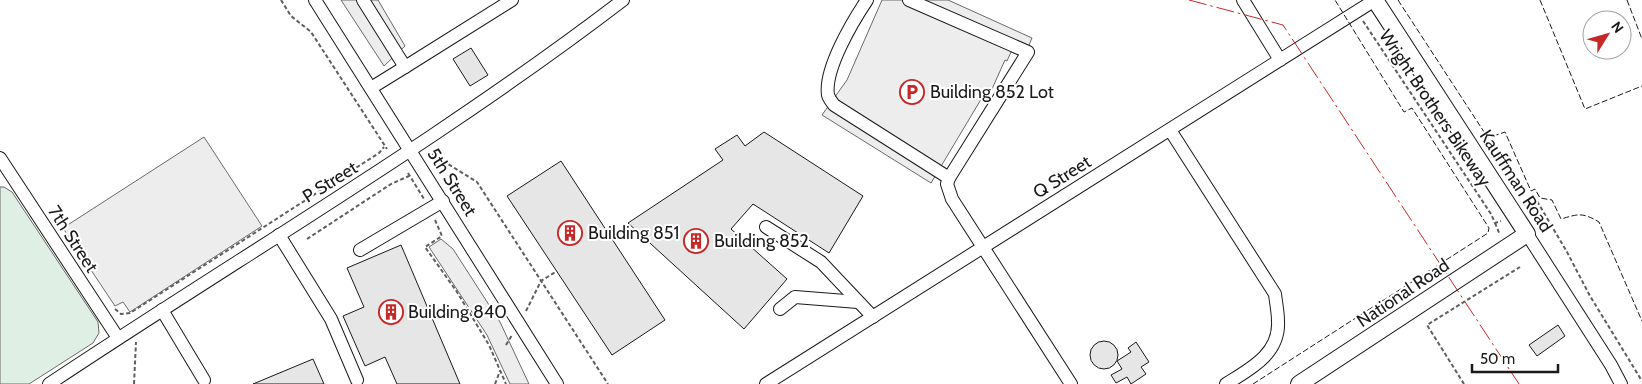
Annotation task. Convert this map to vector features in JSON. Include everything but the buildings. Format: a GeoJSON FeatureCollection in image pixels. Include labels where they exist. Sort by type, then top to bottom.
{"type":"FeatureCollection","features":[{"type":"Feature","properties":{"kind":"main road","name":"Kauffman Road"},"geometry":{"type":"LineString","coordinates":[[1375,0],[1527,234]]}},
{"type":"Feature","properties":{"kind":"main road","name":"National Road"},"geometry":{"type":"LineString","coordinates":[[1299,384],[1527,234]]}},
{"type":"Feature","properties":{"kind":"street","name":"5th Street"},"geometry":{"type":"LineString","coordinates":[[315,0],[412,151],[557,384]]}},
{"type":"Feature","properties":{"kind":"street"},"geometry":{"type":"LineString","coordinates":[[363,0],[405,67]]}},
{"type":"Feature","properties":{"kind":"street"},"geometry":{"type":"LineString","coordinates":[[371,88],[512,0]]}},
{"type":"Feature","properties":{"kind":"street","name":"P Street"},"geometry":{"type":"LineString","coordinates":[[49,384],[412,151],[564,45],[623,0]]}},
{"type":"Feature","properties":{"kind":"street"},"geometry":{"type":"LineString","coordinates":[[867,0],[852,23],[835,60],[828,84],[828,97],[834,105],[949,178]]}},
{"type":"Feature","properties":{"kind":"street"},"geometry":{"type":"LineString","coordinates":[[909,0],[1028,52],[949,178],[948,184],[952,199],[1071,384]]}},
{"type":"Feature","properties":{"kind":"street"},"geometry":{"type":"LineString","coordinates":[[1243,0],[1280,60]]}},
{"type":"Feature","properties":{"kind":"street","name":"Q Street"},"geometry":{"type":"LineString","coordinates":[[766,384],[1375,0]]}},
{"type":"Feature","properties":{"kind":"street"},"geometry":{"type":"LineString","coordinates":[[1170,130],[1275,294],[1279,323],[1274,344],[1261,362],[1226,384]]}},
{"type":"Feature","properties":{"kind":"street","name":"7th Street"},"geometry":{"type":"LineString","coordinates":[[0,158],[4,173],[118,338]]}},
{"type":"Feature","properties":{"kind":"street"},"geometry":{"type":"LineString","coordinates":[[360,250],[443,201]]}},
{"type":"Feature","properties":{"kind":"street"},"geometry":{"type":"LineString","coordinates":[[766,227],[821,262],[873,317]]}},
{"type":"Feature","properties":{"kind":"street","name":"Kauffman Road"},"geometry":{"type":"LineString","coordinates":[[1527,234],[1622,384]]}},
{"type":"Feature","properties":{"kind":"street"},"geometry":{"type":"LineString","coordinates":[[279,235],[332,319],[357,380]]}},
{"type":"Feature","properties":{"kind":"street"},"geometry":{"type":"LineString","coordinates":[[780,309],[795,297],[858,302]]}},
{"type":"Feature","properties":{"kind":"street"},"geometry":{"type":"LineString","coordinates":[[162,310],[204,380]]}},
{"type":"Feature","properties":{"kind":"path"},"geometry":{"type":"LineString","coordinates":[[115,310],[121,314],[130,313],[386,148],[311,32],[291,16],[281,0]]}},
{"type":"Feature","properties":{"kind":"path","name":"Wright Brothers Bikeway"},"geometry":{"type":"LineString","coordinates":[[1356,12],[1491,214],[1501,237]]}},
{"type":"Feature","properties":{"kind":"path"},"geometry":{"type":"LineString","coordinates":[[432,154],[477,182],[608,384]]}},
{"type":"Feature","properties":{"kind":"path"},"geometry":{"type":"LineString","coordinates":[[307,239],[409,174],[430,210],[442,236],[425,247],[457,292],[489,345],[506,384]]}},
{"type":"Feature","properties":{"kind":"path"},"geometry":{"type":"LineString","coordinates":[[1524,206],[1534,196],[1590,296],[1642,381]]}},
{"type":"Feature","properties":{"kind":"path"},"geometry":{"type":"LineString","coordinates":[[1495,223],[1503,220]]}},
{"type":"Feature","properties":{"kind":"path"},"geometry":{"type":"LineString","coordinates":[[1464,384],[1427,326],[1520,267]]}},
{"type":"Feature","properties":{"kind":"path"},"geometry":{"type":"LineString","coordinates":[[541,281],[556,271]]}},
{"type":"Feature","properties":{"kind":"path"},"geometry":{"type":"LineString","coordinates":[[134,384],[136,342]]}},
{"type":"Feature","properties":{"kind":"path"},"geometry":{"type":"LineString","coordinates":[[494,384],[500,371]]}},
{"type":"Feature","properties":{"kind":"green space"},"geometry":{"type":"Polygon","coordinates":[[[0,187],[4,187],[12,192],[98,322],[99,333],[93,343],[29,384],[0,384],[0,187]]]}},
{"type":"Feature","properties":{"kind":"shaded area"},"geometry":{"type":"Polygon","coordinates":[[[341,0],[378,0],[405,46],[384,66],[341,0]]]}},
{"type":"Feature","properties":{"kind":"shaded area","name":"Building 852 Lot"},"geometry":{"type":"Polygon","coordinates":[[[882,0],[948,0],[1032,38],[1024,57],[1011,52],[1007,61],[1005,60],[992,89],[988,88],[985,96],[983,96],[931,183],[822,115],[847,80],[882,0]]]}},
{"type":"Feature","properties":{"kind":"shaded area"},"geometry":{"type":"Polygon","coordinates":[[[204,137],[262,226],[130,312],[123,302],[115,306],[63,228],[204,137]]]}},
{"type":"Feature","properties":{"kind":"shaded area"},"geometry":{"type":"Polygon","coordinates":[[[441,239],[453,249],[500,322],[529,384],[510,384],[487,335],[429,247],[441,239]]]}},
{"type":"Feature","properties":{"kind":"fence"},"geometry":{"type":"LineString","coordinates":[[1253,384],[1488,233],[1489,228],[1412,108],[1404,112],[1335,0]]}},
{"type":"Feature","properties":{"kind":"fence"},"geometry":{"type":"LineString","coordinates":[[1398,0],[1488,138],[1505,132],[1531,191],[1535,189],[1540,198],[1552,200],[1561,219],[1580,215],[1599,222],[1642,321]]}},
{"type":"Feature","properties":{"kind":"fence"},"geometry":{"type":"LineString","coordinates":[[1540,0],[1585,109],[1642,86]]}},
{"type":"Feature","properties":{"kind":"fence"},"geometry":{"type":"LineString","coordinates":[[1627,0],[1642,39]]}},
{"type":"Feature","properties":{"kind":"power"},"geometry":{"type":"LineString","coordinates":[[1189,0],[1283,25],[1519,384]]}},
{"type":"Feature","properties":{"kind":"place","name":"Building 852 Lot"},"geometry":{"type":"Point","coordinates":[912,92]}},
{"type":"Feature","properties":{"kind":"place","name":"Building 851"},"geometry":{"type":"Point","coordinates":[570,233]}},
{"type":"Feature","properties":{"kind":"place","name":"Building 852"},"geometry":{"type":"Point","coordinates":[696,241]}},
{"type":"Feature","properties":{"kind":"place","name":"Building 840"},"geometry":{"type":"Point","coordinates":[391,312]}}]}
